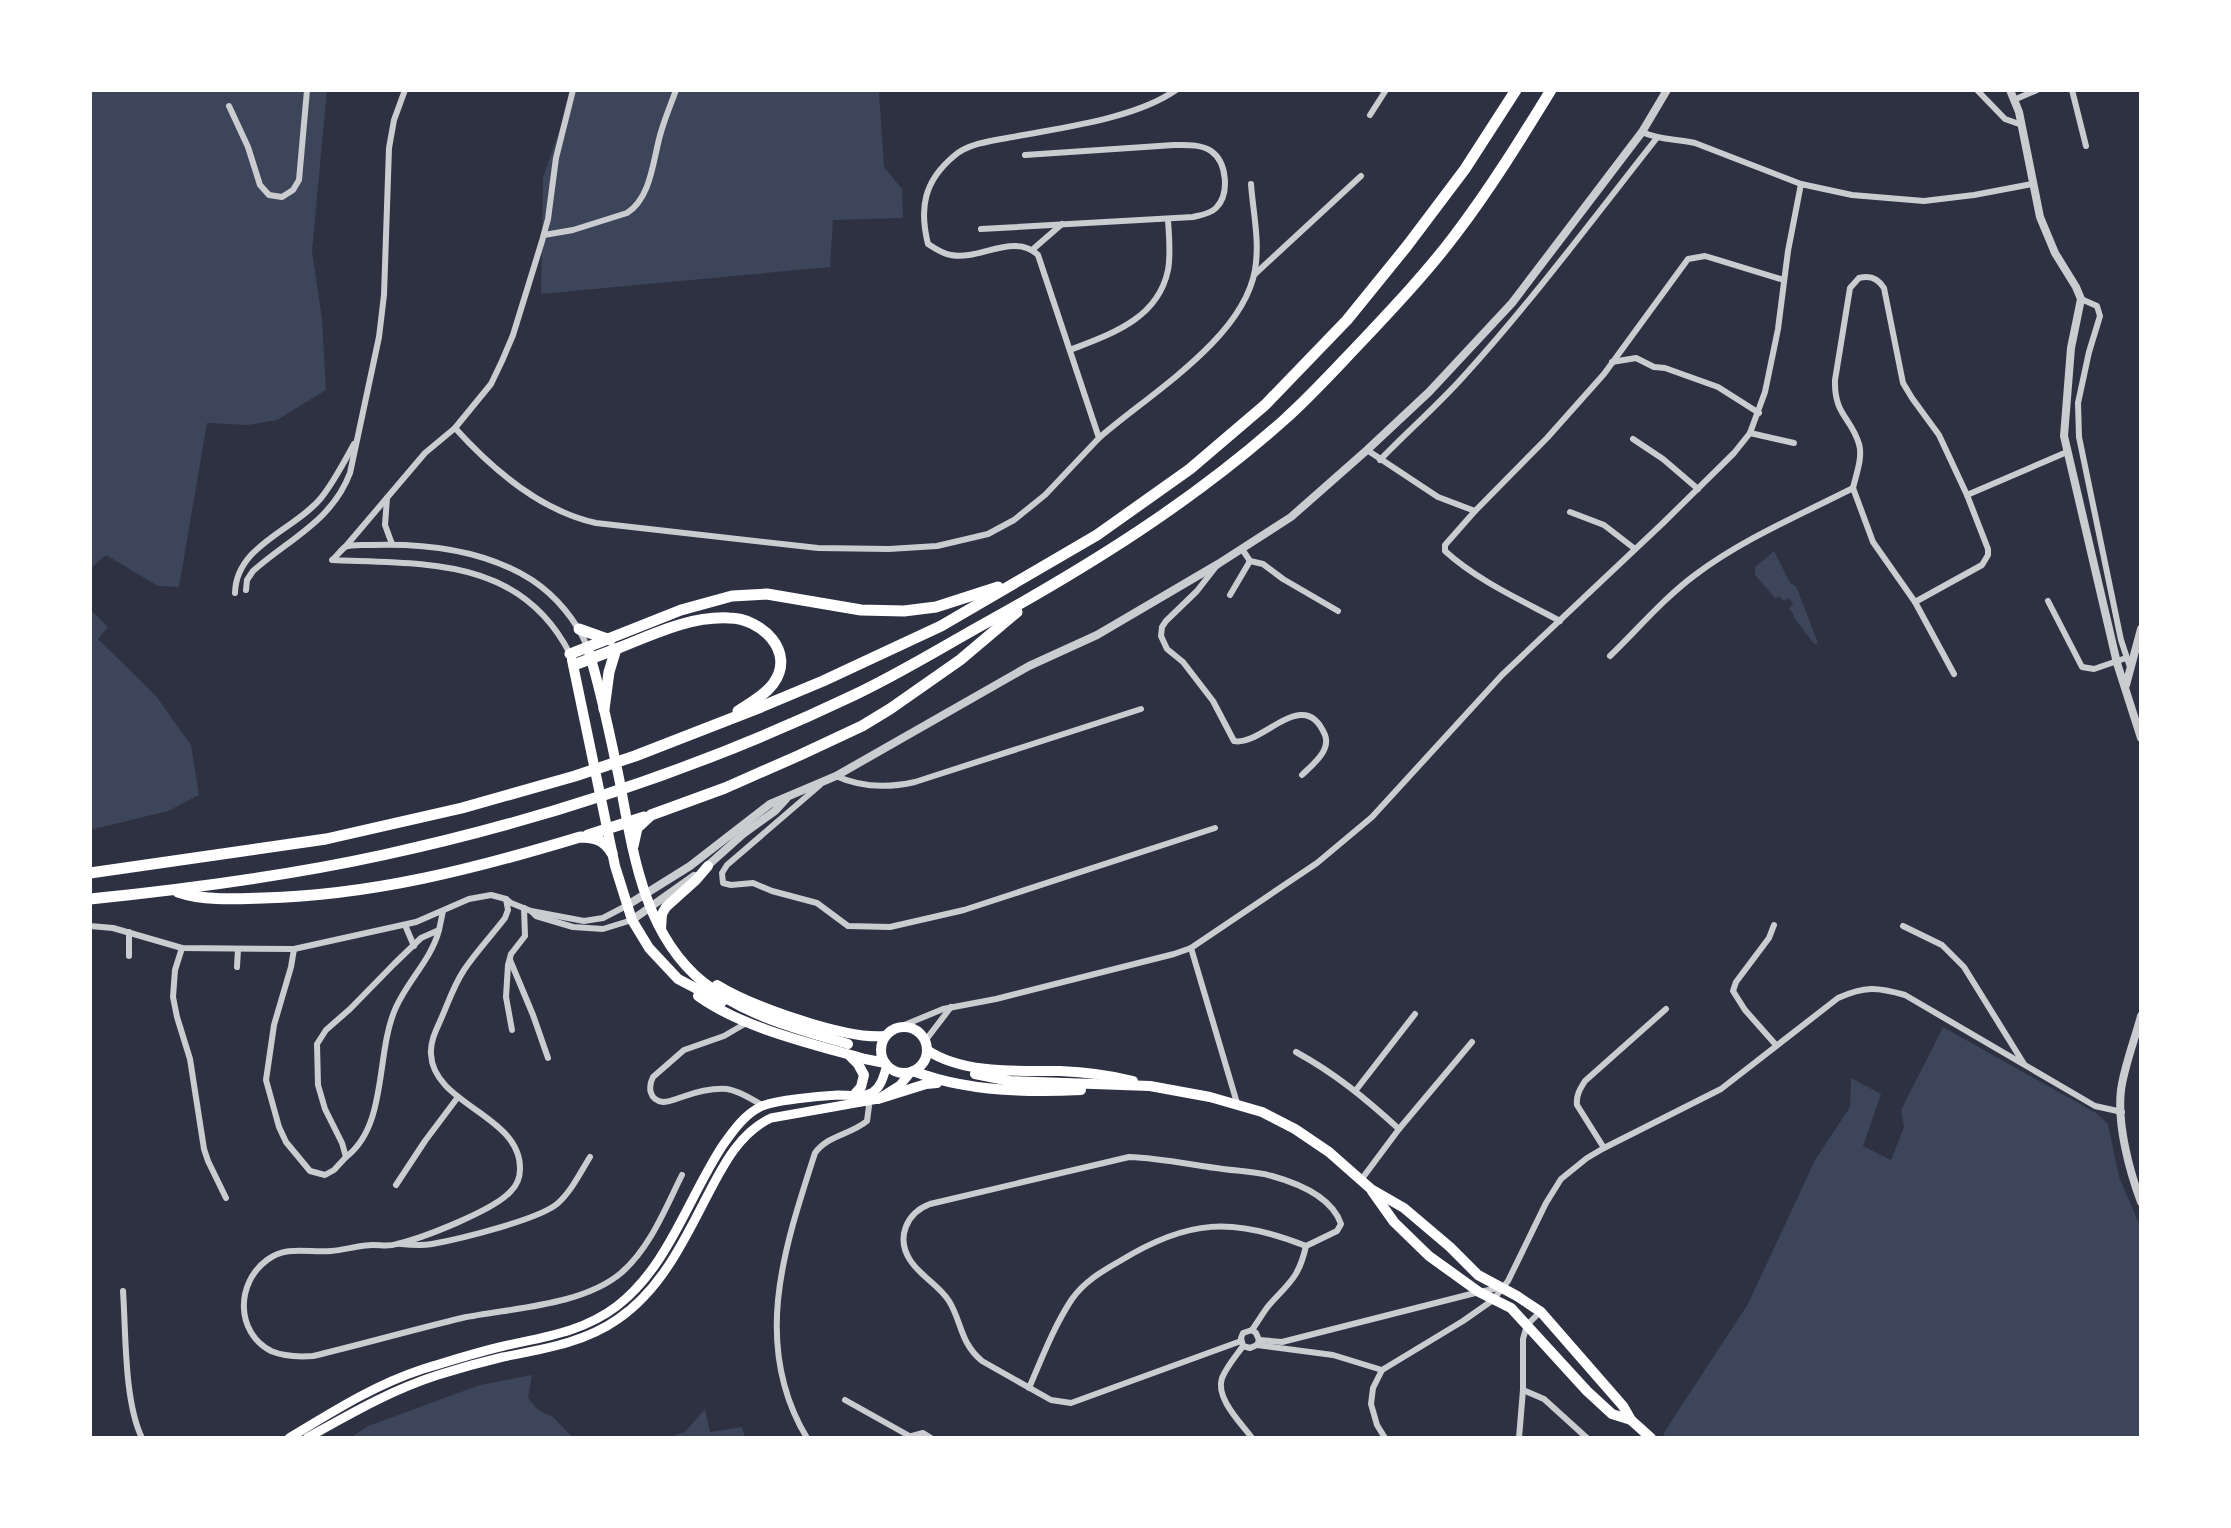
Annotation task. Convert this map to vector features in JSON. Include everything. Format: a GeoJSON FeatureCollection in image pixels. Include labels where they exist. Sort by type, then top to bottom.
{"type":"FeatureCollection","features":[{"type":"Feature","properties":{"kind":"highway"},"geometry":{"type":"LineString","coordinates":[[1475,151],[1508,90]]}},
{"type":"Feature","properties":{"kind":"highway"},"geometry":{"type":"LineString","coordinates":[[90,873],[326,839],[462,808],[575,776],[773,702],[908,642],[1021,580],[1097,535],[1147,500],[1214,450],[1265,405],[1375,287],[1449,191],[1516,90]]}},
{"type":"Feature","properties":{"kind":"highway"},"geometry":{"type":"LineString","coordinates":[[90,899],[173,891],[381,856],[582,802],[728,750],[850,697],[909,667],[1039,594],[1135,534],[1223,471],[1286,418],[1319,387],[1454,237],[1551,90]]}},
{"type":"Feature","properties":{"kind":"highway"},"geometry":{"type":"LineString","coordinates":[[613,644],[681,610],[732,596],[767,594],[861,610],[919,611],[1021,580]]}},
{"type":"Feature","properties":{"kind":"highway"},"geometry":{"type":"LineString","coordinates":[[173,891],[199,897],[248,898],[356,892],[440,875],[651,815],[725,788],[862,726],[960,660],[1039,594]]}},
{"type":"Feature","properties":{"kind":"highway"},"geometry":{"type":"LineString","coordinates":[[572,660],[613,644],[705,619],[739,618],[758,626],[774,641],[780,652],[779,671],[764,693],[724,721]]}},
{"type":"Feature","properties":{"kind":"highway"},"geometry":{"type":"LineString","coordinates":[[579,629],[613,644]]}},
{"type":"Feature","properties":{"kind":"highway"},"geometry":{"type":"LineString","coordinates":[[604,709],[613,644]]}},
{"type":"Feature","properties":{"kind":"highway"},"geometry":{"type":"LineString","coordinates":[[633,846],[637,828],[651,815]]}},
{"type":"Feature","properties":{"kind":"highway"},"geometry":{"type":"LineString","coordinates":[[580,837],[599,840],[612,853]]}},
{"type":"Feature","properties":{"kind":"main road"},"geometry":{"type":"LineString","coordinates":[[589,652],[645,894],[660,931],[689,969],[726,998],[765,1018]]}},
{"type":"Feature","properties":{"kind":"main road"},"geometry":{"type":"LineString","coordinates":[[572,660],[626,906],[649,948],[678,979],[709,1004],[748,1022],[848,1049],[864,1075],[863,1083],[854,1095]]}},
{"type":"Feature","properties":{"kind":"main road"},"geometry":{"type":"LineString","coordinates":[[660,931],[666,907],[708,866]]}},
{"type":"Feature","properties":{"kind":"main road"},"geometry":{"type":"LineString","coordinates":[[689,969],[748,1000],[802,1020],[856,1034],[885,1036]]}},
{"type":"Feature","properties":{"kind":"main road"},"geometry":{"type":"LineString","coordinates":[[678,979],[736,1010],[848,1049],[896,1071],[912,1071],[953,1084]]}},
{"type":"Feature","properties":{"kind":"main road"},"geometry":{"type":"LineString","coordinates":[[289,1438],[326,1414],[388,1382],[483,1351],[563,1333],[611,1310],[633,1292],[652,1269],[707,1170],[742,1121],[762,1105],[811,1097],[867,1094],[876,1090],[886,1064],[881,1050],[885,1036],[902,1026],[917,1030],[926,1046],[949,1060],[978,1067],[1099,1074],[1237,1103],[1295,1129],[1329,1152],[1371,1189],[1407,1236],[1442,1266],[1479,1292],[1511,1308],[1569,1373],[1612,1414],[1631,1420]]}},
{"type":"Feature","properties":{"kind":"main road"},"geometry":{"type":"LineString","coordinates":[[878,1099],[900,1085],[923,1062],[926,1046]]}},
{"type":"Feature","properties":{"kind":"main road"},"geometry":{"type":"LineString","coordinates":[[975,1074],[1010,1081],[1150,1086]]}},
{"type":"Feature","properties":{"kind":"main road"},"geometry":{"type":"LineString","coordinates":[[307,1438],[363,1405],[407,1386],[436,1375],[569,1343],[617,1320],[650,1291],[665,1270],[745,1135],[771,1118],[866,1102],[926,1084],[1047,1092],[1120,1089],[1130,1085]]}},
{"type":"Feature","properties":{"kind":"main road"},"geometry":{"type":"LineString","coordinates":[[1371,1189],[1404,1208],[1478,1275],[1541,1312],[1623,1406],[1631,1420],[1651,1438]]}},
{"type":"Feature","properties":{"kind":"main road"},"geometry":{"type":"LineString","coordinates":[[1442,1266],[1456,1252]]}},
{"type":"Feature","properties":{"kind":"street"},"geometry":{"type":"LineString","coordinates":[[229,106],[252,156],[260,185],[269,195],[282,197],[293,190],[300,176],[307,90]]}},
{"type":"Feature","properties":{"kind":"street"},"geometry":{"type":"LineString","coordinates":[[246,590],[250,575],[320,520],[335,503],[350,473],[382,316],[391,136],[405,90]]}},
{"type":"Feature","properties":{"kind":"street"},"geometry":{"type":"LineString","coordinates":[[572,660],[543,613],[511,589],[476,575],[435,566],[332,560],[425,453],[455,428],[491,384],[513,335],[544,235],[556,158],[573,90]]}},
{"type":"Feature","properties":{"kind":"street"},"geometry":{"type":"LineString","coordinates":[[544,235],[573,230],[634,208],[651,176],[662,127],[676,90]]}},
{"type":"Feature","properties":{"kind":"street"},"geometry":{"type":"LineString","coordinates":[[1099,438],[1041,262],[1032,250],[1015,246],[987,250],[972,256],[951,255],[928,244],[923,203],[934,178],[955,155],[975,145],[1093,121],[1156,101],[1176,90]]}},
{"type":"Feature","properties":{"kind":"street"},"geometry":{"type":"LineString","coordinates":[[1370,115],[1386,90]]}},
{"type":"Feature","properties":{"kind":"street"},"geometry":{"type":"LineString","coordinates":[[90,926],[113,928],[182,948],[294,949],[416,922],[483,895],[584,921],[603,918],[626,906],[703,857],[770,804],[836,776],[1029,666],[1097,635],[1291,517],[1429,392],[1512,303],[1642,132],[1667,90]]}},
{"type":"Feature","properties":{"kind":"street"},"geometry":{"type":"LineString","coordinates":[[1977,90],[2005,119],[2022,125]]}},
{"type":"Feature","properties":{"kind":"street"},"geometry":{"type":"LineString","coordinates":[[2010,90],[2016,99],[2032,184],[2047,235],[2081,299],[2071,348],[2064,436],[2141,736]]}},
{"type":"Feature","properties":{"kind":"street"},"geometry":{"type":"LineString","coordinates":[[2016,99],[2037,90]]}},
{"type":"Feature","properties":{"kind":"street"},"geometry":{"type":"LineString","coordinates":[[2072,90],[2086,146]]}},
{"type":"Feature","properties":{"kind":"street"},"geometry":{"type":"LineString","coordinates":[[1642,132],[1656,139],[1695,143],[1801,184],[1852,195],[1924,201],[2032,184]]}},
{"type":"Feature","properties":{"kind":"street"},"geometry":{"type":"LineString","coordinates":[[1380,460],[1452,389],[1496,339],[1616,193],[1656,139]]}},
{"type":"Feature","properties":{"kind":"street"},"geometry":{"type":"LineString","coordinates":[[981,229],[1168,220],[1207,214],[1220,204],[1224,189],[1225,179],[1220,163],[1210,150],[1195,146],[1025,155]]}},
{"type":"Feature","properties":{"kind":"street"},"geometry":{"type":"LineString","coordinates":[[455,428],[485,458],[523,487],[559,511],[582,520],[818,548],[937,546],[974,539],[1001,528],[1022,514],[1045,495],[1099,438],[1215,340],[1234,316],[1255,274],[1361,176]]}},
{"type":"Feature","properties":{"kind":"street"},"geometry":{"type":"LineString","coordinates":[[1251,184],[1257,245],[1255,274]]}},
{"type":"Feature","properties":{"kind":"street"},"geometry":{"type":"LineString","coordinates":[[902,1026],[951,1007],[996,999],[1191,948],[1317,863],[1372,817],[1502,675],[1698,489],[1750,433],[1765,392],[1778,329],[1801,184]]}},
{"type":"Feature","properties":{"kind":"street"},"geometry":{"type":"LineString","coordinates":[[1070,350],[1128,325],[1155,301],[1168,270],[1168,220]]}},
{"type":"Feature","properties":{"kind":"street"},"geometry":{"type":"LineString","coordinates":[[1032,250],[1062,224]]}},
{"type":"Feature","properties":{"kind":"street"},"geometry":{"type":"LineString","coordinates":[[1560,621],[1479,576],[1445,551],[1445,545],[1547,438],[1612,362],[1688,259],[1698,255],[1714,257],[1784,280]]}},
{"type":"Feature","properties":{"kind":"street"},"geometry":{"type":"LineString","coordinates":[[1915,602],[1982,565],[1988,549],[1939,435],[1903,383],[1884,288],[1875,278],[1865,276],[1854,281],[1850,288],[1835,380],[1838,407],[1859,444],[1853,488],[1873,542],[1915,602],[1954,674]]}},
{"type":"Feature","properties":{"kind":"street"},"geometry":{"type":"LineString","coordinates":[[2081,299],[2095,304],[2100,316],[2078,403],[2078,425],[2121,640],[2122,660],[2130,668]]}},
{"type":"Feature","properties":{"kind":"street"},"geometry":{"type":"LineString","coordinates":[[1612,362],[1636,358],[1654,367],[1665,368],[1718,387],[1759,413]]}},
{"type":"Feature","properties":{"kind":"street"},"geometry":{"type":"LineString","coordinates":[[1750,433],[1794,443]]}},
{"type":"Feature","properties":{"kind":"street"},"geometry":{"type":"LineString","coordinates":[[235,593],[240,568],[258,549],[322,498],[358,437]]}},
{"type":"Feature","properties":{"kind":"street"},"geometry":{"type":"LineString","coordinates":[[1633,439],[1663,459],[1698,489]]}},
{"type":"Feature","properties":{"kind":"street"},"geometry":{"type":"LineString","coordinates":[[1367,450],[1438,497],[1475,511]]}},
{"type":"Feature","properties":{"kind":"street"},"geometry":{"type":"LineString","coordinates":[[1967,495],[2067,452]]}},
{"type":"Feature","properties":{"kind":"street"},"geometry":{"type":"LineString","coordinates":[[1610,656],[1673,593],[1701,571],[1765,532],[1853,488]]}},
{"type":"Feature","properties":{"kind":"street"},"geometry":{"type":"LineString","coordinates":[[387,498],[385,525],[392,544]]}},
{"type":"Feature","properties":{"kind":"street"},"geometry":{"type":"LineString","coordinates":[[1570,512],[1604,525],[1635,549]]}},
{"type":"Feature","properties":{"kind":"street"},"geometry":{"type":"LineString","coordinates":[[346,546],[426,546],[471,555],[519,573],[546,591],[569,615],[589,652]]}},
{"type":"Feature","properties":{"kind":"street"},"geometry":{"type":"LineString","coordinates":[[1242,549],[1250,561],[1263,564],[1338,611]]}},
{"type":"Feature","properties":{"kind":"street"},"geometry":{"type":"LineString","coordinates":[[1230,595],[1250,561]]}},
{"type":"Feature","properties":{"kind":"street"},"geometry":{"type":"LineString","coordinates":[[1218,564],[1197,591],[1166,621],[1161,631],[1163,641],[1213,701],[1234,741],[1249,740],[1294,716],[1306,716],[1316,722],[1326,737],[1327,745],[1302,775]]}},
{"type":"Feature","properties":{"kind":"street"},"geometry":{"type":"LineString","coordinates":[[2048,601],[2082,667],[2094,669],[2122,660]]}},
{"type":"Feature","properties":{"kind":"street"},"geometry":{"type":"LineString","coordinates":[[2126,686],[2141,629]]}},
{"type":"Feature","properties":{"kind":"street"},"geometry":{"type":"LineString","coordinates":[[836,776],[873,786],[915,782],[1141,709]]}},
{"type":"Feature","properties":{"kind":"street"},"geometry":{"type":"LineString","coordinates":[[825,781],[727,865],[722,873],[723,883],[753,883],[817,903],[848,926],[890,927],[974,907],[1215,828]]}},
{"type":"Feature","properties":{"kind":"street"},"geometry":{"type":"LineString","coordinates":[[528,909],[536,916],[556,923],[590,929],[603,929],[632,920],[708,866],[743,834],[775,811],[786,798]]}},
{"type":"Feature","properties":{"kind":"street"},"geometry":{"type":"LineString","coordinates":[[399,1244],[472,1215],[502,1199],[516,1186],[520,1162],[514,1146],[495,1124],[458,1097],[440,1078],[430,1056],[432,1042],[459,978],[505,918],[508,910],[506,899]]}},
{"type":"Feature","properties":{"kind":"street"},"geometry":{"type":"LineString","coordinates":[[512,1030],[506,997],[509,958],[525,936],[528,909]]}},
{"type":"Feature","properties":{"kind":"street"},"geometry":{"type":"LineString","coordinates":[[294,949],[274,1025],[266,1080],[286,1142],[310,1171],[325,1175],[358,1149],[371,1122],[394,1009],[430,952],[443,911]]}},
{"type":"Feature","properties":{"kind":"street"},"geometry":{"type":"LineString","coordinates":[[405,925],[414,946]]}},
{"type":"Feature","properties":{"kind":"street"},"geometry":{"type":"LineString","coordinates":[[1774,925],[1769,938],[1736,982],[1733,991],[1737,1000],[1776,1045]]}},
{"type":"Feature","properties":{"kind":"street"},"geometry":{"type":"LineString","coordinates":[[1903,926],[1942,945],[1959,961],[2025,1066]]}},
{"type":"Feature","properties":{"kind":"street"},"geometry":{"type":"LineString","coordinates":[[346,1157],[318,1085],[317,1044],[326,1030],[421,938],[439,930]]}},
{"type":"Feature","properties":{"kind":"street"},"geometry":{"type":"LineString","coordinates":[[129,932],[129,956]]}},
{"type":"Feature","properties":{"kind":"street"},"geometry":{"type":"LineString","coordinates":[[182,948],[175,970],[173,997],[190,1059],[201,1136],[208,1161],[226,1198]]}},
{"type":"Feature","properties":{"kind":"street"},"geometry":{"type":"LineString","coordinates":[[1191,948],[1237,1103]]}},
{"type":"Feature","properties":{"kind":"street"},"geometry":{"type":"LineString","coordinates":[[237,967],[238,949]]}},
{"type":"Feature","properties":{"kind":"street"},"geometry":{"type":"LineString","coordinates":[[509,958],[548,1058]]}},
{"type":"Feature","properties":{"kind":"street"},"geometry":{"type":"LineString","coordinates":[[1385,1438],[1377,1425],[1371,1404],[1373,1388],[1382,1370],[1493,1300],[1503,1288],[1561,1179],[1604,1148],[1721,1089],[1838,998],[1857,989],[1884,989],[1905,995],[2095,1106],[2122,1112]]}},
{"type":"Feature","properties":{"kind":"street"},"geometry":{"type":"LineString","coordinates":[[926,1046],[951,1007]]}},
{"type":"Feature","properties":{"kind":"street"},"geometry":{"type":"LineString","coordinates":[[1604,1148],[1577,1105],[1581,1088],[1585,1081],[1666,1009]]}},
{"type":"Feature","properties":{"kind":"street"},"geometry":{"type":"LineString","coordinates":[[1356,1090],[1415,1014]]}},
{"type":"Feature","properties":{"kind":"street"},"geometry":{"type":"LineString","coordinates":[[2141,1016],[2121,1090],[2131,1178],[2141,1202]]}},
{"type":"Feature","properties":{"kind":"street"},"geometry":{"type":"LineString","coordinates":[[748,1022],[724,1036],[684,1050],[653,1077],[650,1091],[654,1098],[667,1102],[707,1090],[729,1089],[762,1105]]}},
{"type":"Feature","properties":{"kind":"street"},"geometry":{"type":"LineString","coordinates":[[1361,1180],[1472,1042]]}},
{"type":"Feature","properties":{"kind":"street"},"geometry":{"type":"LineString","coordinates":[[1296,1052],[1356,1090],[1399,1129]]}},
{"type":"Feature","properties":{"kind":"street"},"geometry":{"type":"LineString","coordinates":[[396,1185],[458,1097]]}},
{"type":"Feature","properties":{"kind":"street"},"geometry":{"type":"LineString","coordinates":[[807,1438],[788,1399],[777,1360],[776,1328],[781,1272],[815,1153],[827,1140],[867,1121],[869,1106],[866,1102]]}},
{"type":"Feature","properties":{"kind":"street"},"geometry":{"type":"LineString","coordinates":[[590,1157],[567,1193],[548,1209],[517,1222],[420,1245],[345,1247],[332,1251],[296,1250],[277,1254],[254,1271],[244,1294],[245,1314],[254,1335],[276,1353],[313,1356],[594,1289],[619,1275],[644,1248],[682,1175]]}},
{"type":"Feature","properties":{"kind":"street"},"geometry":{"type":"LineString","coordinates":[[1029,1388],[1072,1299],[1085,1284],[1144,1247],[1205,1226],[1256,1228],[1306,1246],[1337,1231],[1341,1224],[1338,1215],[1307,1189],[1271,1175],[1129,1157],[920,1208],[909,1219],[905,1229],[905,1247],[909,1258],[947,1298],[973,1354],[982,1361],[1029,1388],[1051,1400],[1071,1403],[1242,1343]]}},
{"type":"Feature","properties":{"kind":"street"},"geometry":{"type":"LineString","coordinates":[[1252,1438],[1224,1398],[1220,1388],[1224,1373],[1242,1343],[1243,1333],[1252,1330],[1299,1271],[1306,1246]]}},
{"type":"Feature","properties":{"kind":"street"},"geometry":{"type":"LineString","coordinates":[[1242,1343],[1250,1348],[1258,1343],[1282,1342],[1503,1288]]}},
{"type":"Feature","properties":{"kind":"street"},"geometry":{"type":"LineString","coordinates":[[123,1291],[129,1382],[136,1426],[142,1438]]}},
{"type":"Feature","properties":{"kind":"street"},"geometry":{"type":"LineString","coordinates":[[1519,1438],[1527,1325],[1541,1312]]}},
{"type":"Feature","properties":{"kind":"street"},"geometry":{"type":"LineString","coordinates":[[1252,1330],[1258,1343]]}},
{"type":"Feature","properties":{"kind":"street"},"geometry":{"type":"LineString","coordinates":[[1258,1343],[1333,1355],[1382,1370]]}},
{"type":"Feature","properties":{"kind":"street"},"geometry":{"type":"LineString","coordinates":[[1523,1390],[1544,1399],[1587,1438]]}},
{"type":"Feature","properties":{"kind":"street"},"geometry":{"type":"LineString","coordinates":[[845,1400],[912,1437],[923,1433],[931,1438]]}},
{"type":"Feature","properties":{"kind":"shaded area"},"geometry":{"type":"Polygon","coordinates":[[[90,90],[327,90],[312,251],[322,319],[326,390],[277,420],[248,425],[207,423],[179,587],[158,586],[106,555],[90,569],[90,90]]]}},
{"type":"Feature","properties":{"kind":"shaded area"},"geometry":{"type":"Polygon","coordinates":[[[573,90],[892,90],[879,92],[884,167],[902,189],[903,218],[833,220],[830,267],[541,294],[543,178],[573,90]]]}},
{"type":"Feature","properties":{"kind":"shaded area"},"geometry":{"type":"Polygon","coordinates":[[[1774,551],[1790,583],[1796,586],[1818,643],[1814,644],[1793,616],[1789,608],[1793,604],[1789,598],[1784,601],[1779,596],[1776,599],[1755,575],[1755,567],[1774,551]]]}},
{"type":"Feature","properties":{"kind":"shaded area"},"geometry":{"type":"Polygon","coordinates":[[[90,609],[108,627],[98,639],[156,696],[191,745],[199,795],[168,811],[90,830],[90,609]]]}},
{"type":"Feature","properties":{"kind":"shaded area"},"geometry":{"type":"Polygon","coordinates":[[[1943,1027],[2096,1113],[2108,1124],[2119,1177],[2141,1228],[2141,1438],[1668,1438],[1663,1434],[1748,1304],[1815,1160],[1850,1107],[1851,1078],[1881,1094],[1863,1146],[1891,1160],[1904,1127],[1901,1110],[1943,1027]]]}},
{"type":"Feature","properties":{"kind":"shaded area"},"geometry":{"type":"Polygon","coordinates":[[[532,1375],[528,1398],[538,1410],[553,1417],[573,1438],[350,1438],[368,1426],[480,1385],[532,1375]]]}},
{"type":"Feature","properties":{"kind":"shaded area"},"geometry":{"type":"Polygon","coordinates":[[[705,1409],[710,1432],[742,1427],[745,1438],[667,1438],[685,1432],[705,1409]]]}}]}
